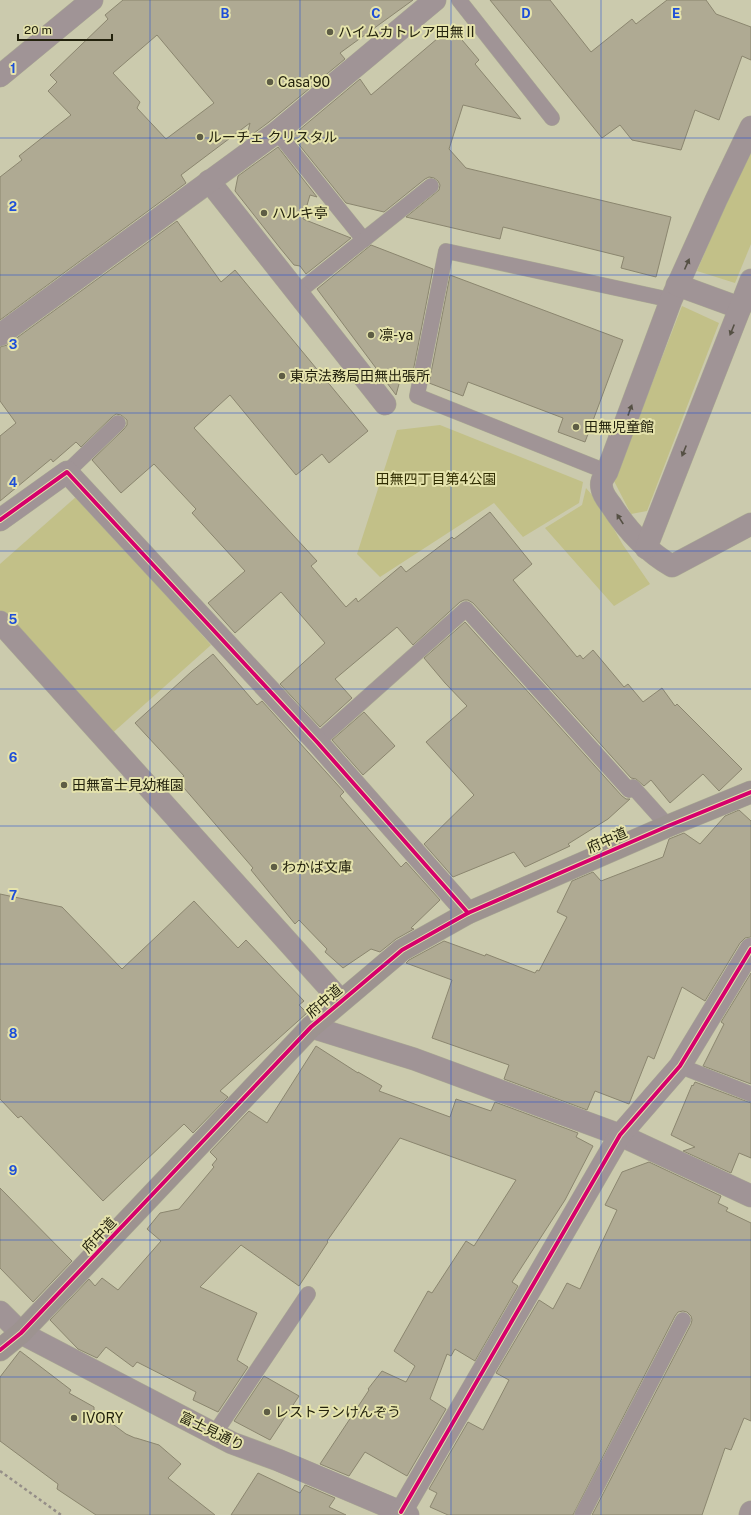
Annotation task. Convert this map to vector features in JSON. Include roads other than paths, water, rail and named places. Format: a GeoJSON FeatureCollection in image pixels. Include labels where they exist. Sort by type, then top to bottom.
{"type":"FeatureCollection","features":[{"type":"Feature","properties":{"kind":"street"},"geometry":{"type":"LineString","coordinates":[[0,76],[92,0]]}},
{"type":"Feature","properties":{"kind":"street"},"geometry":{"type":"LineString","coordinates":[[0,335],[277,132],[435,0]]}},
{"type":"Feature","properties":{"kind":"street"},"geometry":{"type":"LineString","coordinates":[[751,128],[716,200],[674,293],[607,472],[602,481],[602,490],[622,523],[646,548],[660,560],[672,566],[751,524]]}},
{"type":"Feature","properties":{"kind":"street"},"geometry":{"type":"LineString","coordinates":[[209,181],[385,404]]}},
{"type":"Feature","properties":{"kind":"street"},"geometry":{"type":"LineString","coordinates":[[646,548],[751,280]]}},
{"type":"Feature","properties":{"kind":"street"},"geometry":{"type":"LineString","coordinates":[[674,293],[740,308]]}},
{"type":"Feature","properties":{"kind":"street"},"geometry":{"type":"LineString","coordinates":[[0,520],[67,472],[317,742],[468,913]]}},
{"type":"Feature","properties":{"kind":"street"},"geometry":{"type":"LineString","coordinates":[[0,622],[341,1001]]}},
{"type":"Feature","properties":{"kind":"street","name":"府中道"},"geometry":{"type":"LineString","coordinates":[[0,1350],[21,1333],[311,1027],[402,950],[468,913],[668,826],[751,792]]}},
{"type":"Feature","properties":{"kind":"street"},"geometry":{"type":"LineString","coordinates":[[405,1514],[620,1135],[680,1066],[751,949]]}},
{"type":"Feature","properties":{"kind":"street"},"geometry":{"type":"LineString","coordinates":[[311,1027],[414,1059],[620,1135],[751,1196]]}},
{"type":"Feature","properties":{"kind":"street","name":"富士見通り"},"geometry":{"type":"LineString","coordinates":[[0,1312],[21,1333],[232,1443],[278,1460],[405,1514]]}},
{"type":"Feature","properties":{"kind":"lane"},"geometry":{"type":"LineString","coordinates":[[459,0],[552,118]]}},
{"type":"Feature","properties":{"kind":"lane"},"geometry":{"type":"LineString","coordinates":[[277,132],[364,240]]}},
{"type":"Feature","properties":{"kind":"lane"},"geometry":{"type":"LineString","coordinates":[[297,293],[431,186]]}},
{"type":"Feature","properties":{"kind":"lane"},"geometry":{"type":"LineString","coordinates":[[607,472],[417,396],[446,251],[674,293]]}},
{"type":"Feature","properties":{"kind":"lane"},"geometry":{"type":"LineString","coordinates":[[67,472],[118,423]]}},
{"type":"Feature","properties":{"kind":"lane"},"geometry":{"type":"LineString","coordinates":[[317,742],[466,609],[629,790],[633,786],[668,826]]}},
{"type":"Feature","properties":{"kind":"lane"},"geometry":{"type":"LineString","coordinates":[[680,1066],[751,1094]]}},
{"type":"Feature","properties":{"kind":"lane"},"geometry":{"type":"LineString","coordinates":[[215,1433],[308,1294]]}},
{"type":"Feature","properties":{"kind":"lane"},"geometry":{"type":"LineString","coordinates":[[582,1515],[682,1320]]}},
{"type":"Feature","properties":{"kind":"place","name":"ハイムカトレア田無Ⅱ"},"geometry":{"type":"Point","coordinates":[330,32]}},
{"type":"Feature","properties":{"kind":"place","name":"Casa'90"},"geometry":{"type":"Point","coordinates":[270,82]}},
{"type":"Feature","properties":{"kind":"place","name":"ルーチェ クリスタル"},"geometry":{"type":"Point","coordinates":[200,137]}},
{"type":"Feature","properties":{"kind":"place","name":"ハルキ亭"},"geometry":{"type":"Point","coordinates":[264,213]}},
{"type":"Feature","properties":{"kind":"place","name":"凛-ya"},"geometry":{"type":"Point","coordinates":[371,335]}},
{"type":"Feature","properties":{"kind":"place","name":"東京法務局田無出張所"},"geometry":{"type":"Point","coordinates":[282,376]}},
{"type":"Feature","properties":{"kind":"place","name":"田無児童館"},"geometry":{"type":"Point","coordinates":[576,427]}},
{"type":"Feature","properties":{"kind":"place","name":"田無富士見幼稚園"},"geometry":{"type":"Point","coordinates":[64,785]}},
{"type":"Feature","properties":{"kind":"place","name":"わかば文庫"},"geometry":{"type":"Point","coordinates":[274,867]}},
{"type":"Feature","properties":{"kind":"place","name":"レストランけんぞう"},"geometry":{"type":"Point","coordinates":[267,1412]}},
{"type":"Feature","properties":{"kind":"place","name":"IVORY"},"geometry":{"type":"Point","coordinates":[74,1418]}},
{"type":"Feature","properties":{"kind":"park label","name":"田無四丁目第4公園"},"geometry":{"type":"Point","coordinates":[436,479]}}]}
